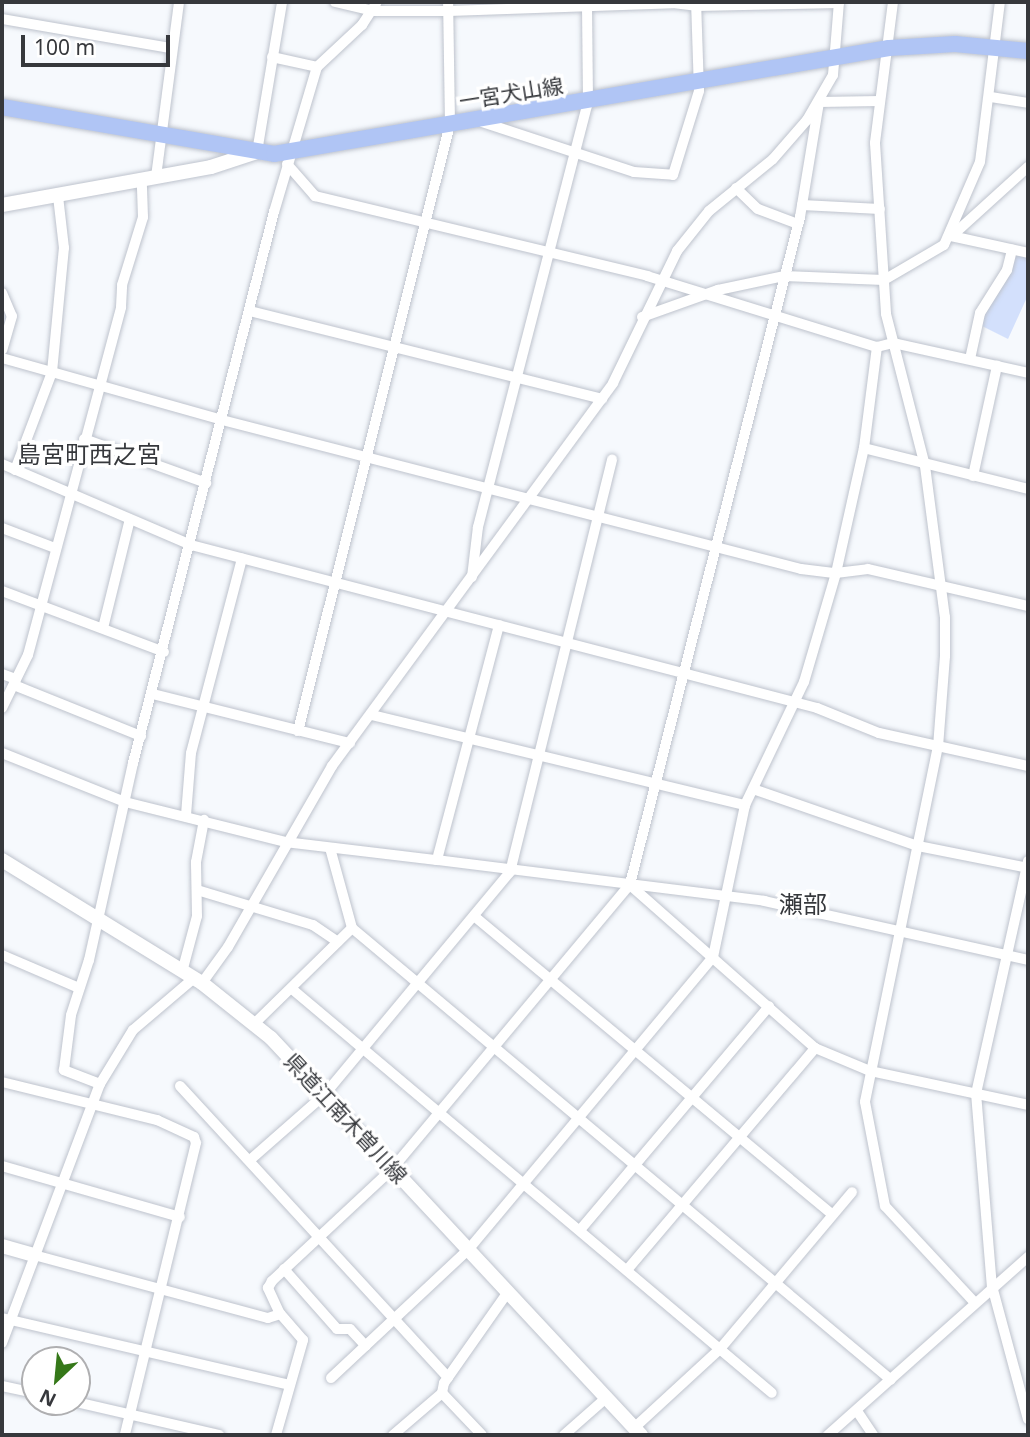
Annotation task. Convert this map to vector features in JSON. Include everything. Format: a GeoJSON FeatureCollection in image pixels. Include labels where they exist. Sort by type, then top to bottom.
{"type":"FeatureCollection","features":[{"type":"Feature","properties":{"kind":"main road","name":"一宮犬山線"},"geometry":{"type":"LineString","coordinates":[[2,107],[290,158],[450,124],[889,48],[995,47],[1028,51]]}},
{"type":"Feature","properties":{"kind":"main road"},"geometry":{"type":"LineString","coordinates":[[2,205],[211,167],[257,152]]}},
{"type":"Feature","properties":{"kind":"main road","name":"県道江南木曽川線"},"geometry":{"type":"LineString","coordinates":[[2,860],[193,978],[254,1024],[325,1094],[637,1431]]}},
{"type":"Feature","properties":{"kind":"main road"},"geometry":{"type":"LineString","coordinates":[[2,1246],[34,1255]]}},
{"type":"Feature","properties":{"kind":"street"},"geometry":{"type":"LineString","coordinates":[[2,708],[28,655],[143,217],[160,135],[170,48],[179,2]]}},
{"type":"Feature","properties":{"kind":"street"},"geometry":{"type":"LineString","coordinates":[[257,152],[282,2]]}},
{"type":"Feature","properties":{"kind":"street"},"geometry":{"type":"LineString","coordinates":[[2,1343],[6,1319],[34,1255],[100,1084],[133,1030],[193,978],[252,906],[285,842],[350,743],[602,400],[660,280],[694,227],[794,140],[819,102],[837,57],[839,3],[449,7],[375,6],[335,2]]}},
{"type":"Feature","properties":{"kind":"street"},"geometry":{"type":"LineString","coordinates":[[893,2],[875,143],[884,280],[893,343],[925,466],[941,587],[945,656],[938,746],[865,1102],[885,1206],[975,1303]]}},
{"type":"Feature","properties":{"kind":"street"},"geometry":{"type":"LineString","coordinates":[[951,236],[980,162],[991,97],[1000,2]]}},
{"type":"Feature","properties":{"kind":"street"},"geometry":{"type":"LineString","coordinates":[[478,120],[575,150],[634,172],[673,175],[694,111],[698,82],[696,4]]}},
{"type":"Feature","properties":{"kind":"street"},"geometry":{"type":"LineString","coordinates":[[472,577],[488,489],[588,101],[587,5]]}},
{"type":"Feature","properties":{"kind":"street"},"geometry":{"type":"LineString","coordinates":[[100,1084],[64,1070],[79,988],[99,922],[141,736],[290,158],[317,67],[375,6]]}},
{"type":"Feature","properties":{"kind":"street"},"geometry":{"type":"LineString","coordinates":[[298,731],[450,124],[449,7]]}},
{"type":"Feature","properties":{"kind":"street"},"geometry":{"type":"LineString","coordinates":[[2,19],[170,48]]}},
{"type":"Feature","properties":{"kind":"street"},"geometry":{"type":"LineString","coordinates":[[272,57],[317,67]]}},
{"type":"Feature","properties":{"kind":"street"},"geometry":{"type":"LineString","coordinates":[[991,97],[1028,103]]}},
{"type":"Feature","properties":{"kind":"street"},"geometry":{"type":"LineString","coordinates":[[819,102],[880,101]]}},
{"type":"Feature","properties":{"kind":"street"},"geometry":{"type":"LineString","coordinates":[[276,1435],[303,1339],[280,1314],[268,1288],[392,1169],[494,1043],[629,884],[798,224],[819,102]]}},
{"type":"Feature","properties":{"kind":"street"},"geometry":{"type":"LineString","coordinates":[[290,158],[315,196],[660,280],[877,346],[893,343],[1028,373]]}},
{"type":"Feature","properties":{"kind":"street"},"geometry":{"type":"LineString","coordinates":[[642,317],[707,293],[784,276],[884,280],[927,258],[1028,167]]}},
{"type":"Feature","properties":{"kind":"street"},"geometry":{"type":"LineString","coordinates":[[736,188],[758,209],[798,224]]}},
{"type":"Feature","properties":{"kind":"street"},"geometry":{"type":"LineString","coordinates":[[16,470],[52,372],[64,248],[58,196]]}},
{"type":"Feature","properties":{"kind":"street"},"geometry":{"type":"LineString","coordinates":[[802,205],[880,209]]}},
{"type":"Feature","properties":{"kind":"street"},"geometry":{"type":"LineString","coordinates":[[951,236],[1028,253]]}},
{"type":"Feature","properties":{"kind":"street"},"geometry":{"type":"LineString","coordinates":[[970,359],[980,313],[1007,270],[1012,250]]}},
{"type":"Feature","properties":{"kind":"street"},"geometry":{"type":"LineString","coordinates":[[2,293],[12,316],[2,351]]}},
{"type":"Feature","properties":{"kind":"street"},"geometry":{"type":"LineString","coordinates":[[250,311],[602,400]]}},
{"type":"Feature","properties":{"kind":"street"},"geometry":{"type":"LineString","coordinates":[[331,1378],[468,1250],[713,957],[745,805],[796,702],[836,573],[864,448],[877,346]]}},
{"type":"Feature","properties":{"kind":"street"},"geometry":{"type":"LineString","coordinates":[[2,358],[99,383],[222,420],[528,499],[599,514],[801,569],[836,573],[869,569],[1028,606]]}},
{"type":"Feature","properties":{"kind":"street"},"geometry":{"type":"LineString","coordinates":[[972,476],[997,366]]}},
{"type":"Feature","properties":{"kind":"street"},"geometry":{"type":"LineString","coordinates":[[83,439],[206,483]]}},
{"type":"Feature","properties":{"kind":"street"},"geometry":{"type":"LineString","coordinates":[[864,448],[925,466],[1028,489]]}},
{"type":"Feature","properties":{"kind":"street"},"geometry":{"type":"LineString","coordinates":[[250,1160],[325,1094],[510,872],[569,643],[612,459]]}},
{"type":"Feature","properties":{"kind":"street"},"geometry":{"type":"LineString","coordinates":[[2,464],[68,495],[191,545],[796,702],[879,733],[1028,766]]}},
{"type":"Feature","properties":{"kind":"street"},"geometry":{"type":"LineString","coordinates":[[103,628],[130,519]]}},
{"type":"Feature","properties":{"kind":"street"},"geometry":{"type":"LineString","coordinates":[[2,528],[55,548]]}},
{"type":"Feature","properties":{"kind":"street"},"geometry":{"type":"LineString","coordinates":[[186,815],[191,753],[242,559]]}},
{"type":"Feature","properties":{"kind":"street"},"geometry":{"type":"LineString","coordinates":[[2,591],[164,652]]}},
{"type":"Feature","properties":{"kind":"street"},"geometry":{"type":"LineString","coordinates":[[437,860],[499,625]]}},
{"type":"Feature","properties":{"kind":"street"},"geometry":{"type":"LineString","coordinates":[[2,674],[141,736]]}},
{"type":"Feature","properties":{"kind":"street"},"geometry":{"type":"LineString","coordinates":[[153,694],[350,743]]}},
{"type":"Feature","properties":{"kind":"street"},"geometry":{"type":"LineString","coordinates":[[372,715],[745,805]]}},
{"type":"Feature","properties":{"kind":"street"},"geometry":{"type":"LineString","coordinates":[[2,753],[125,802],[186,815],[285,842],[726,897],[1028,960]]}},
{"type":"Feature","properties":{"kind":"street"},"geometry":{"type":"LineString","coordinates":[[753,789],[918,845],[1028,866],[976,1093],[992,1286],[1028,1419]]}},
{"type":"Feature","properties":{"kind":"street"},"geometry":{"type":"LineString","coordinates":[[193,978],[197,890],[204,820]]}},
{"type":"Feature","properties":{"kind":"street"},"geometry":{"type":"LineString","coordinates":[[330,848],[352,928],[494,1043],[891,1380]]}},
{"type":"Feature","properties":{"kind":"street"},"geometry":{"type":"LineString","coordinates":[[629,884],[815,1048],[870,1071],[1028,1105]]}},
{"type":"Feature","properties":{"kind":"street"},"geometry":{"type":"LineString","coordinates":[[197,890],[313,925],[338,942]]}},
{"type":"Feature","properties":{"kind":"street"},"geometry":{"type":"LineString","coordinates":[[474,916],[738,1140],[831,1213]]}},
{"type":"Feature","properties":{"kind":"street"},"geometry":{"type":"LineString","coordinates":[[254,1024],[352,928]]}},
{"type":"Feature","properties":{"kind":"street"},"geometry":{"type":"LineString","coordinates":[[2,955],[79,988]]}},
{"type":"Feature","properties":{"kind":"street"},"geometry":{"type":"LineString","coordinates":[[292,989],[363,1046],[772,1393]]}},
{"type":"Feature","properties":{"kind":"street"},"geometry":{"type":"LineString","coordinates":[[580,1230],[769,1006]]}},
{"type":"Feature","properties":{"kind":"street"},"geometry":{"type":"LineString","coordinates":[[627,1270],[815,1048]]}},
{"type":"Feature","properties":{"kind":"street"},"geometry":{"type":"LineString","coordinates":[[2,1082],[157,1120],[194,1137],[197,1152],[125,1435]]}},
{"type":"Feature","properties":{"kind":"street"},"geometry":{"type":"LineString","coordinates":[[180,1086],[396,1317],[448,1377]]}},
{"type":"Feature","properties":{"kind":"street"},"geometry":{"type":"LineString","coordinates":[[2,1166],[180,1217]]}},
{"type":"Feature","properties":{"kind":"street"},"geometry":{"type":"LineString","coordinates":[[637,1431],[720,1349],[774,1280],[852,1192]]}},
{"type":"Feature","properties":{"kind":"street"},"geometry":{"type":"LineString","coordinates":[[34,1255],[268,1318],[280,1314]]}},
{"type":"Feature","properties":{"kind":"street"},"geometry":{"type":"LineString","coordinates":[[828,1435],[1028,1256]]}},
{"type":"Feature","properties":{"kind":"street"},"geometry":{"type":"LineString","coordinates":[[285,1269],[337,1329],[350,1329],[366,1346]]}},
{"type":"Feature","properties":{"kind":"street"},"geometry":{"type":"LineString","coordinates":[[393,1435],[442,1393],[448,1377],[508,1293]]}},
{"type":"Feature","properties":{"kind":"street"},"geometry":{"type":"LineString","coordinates":[[6,1319],[289,1385]]}},
{"type":"Feature","properties":{"kind":"street"},"geometry":{"type":"LineString","coordinates":[[2,1386],[21,1390]]}},
{"type":"Feature","properties":{"kind":"street"},"geometry":{"type":"LineString","coordinates":[[442,1393],[481,1435]]}},
{"type":"Feature","properties":{"kind":"street"},"geometry":{"type":"LineString","coordinates":[[564,1435],[606,1398]]}},
{"type":"Feature","properties":{"kind":"street"},"geometry":{"type":"LineString","coordinates":[[91,1405],[219,1435]]}},
{"type":"Feature","properties":{"kind":"street"},"geometry":{"type":"LineString","coordinates":[[857,1411],[873,1435]]}},
{"type":"Feature","properties":{"kind":"shaded area"},"geometry":{"type":"Polygon","coordinates":[[[1015,254],[1028,257],[1028,295],[1008,339],[978,324],[1015,254]]]}},
{"type":"Feature","properties":{"kind":"district","name":"島宮町西之宮"},"geometry":{"type":"Point","coordinates":[89,454]}},
{"type":"Feature","properties":{"kind":"district","name":"瀬部"},"geometry":{"type":"Point","coordinates":[803,904]}}]}
